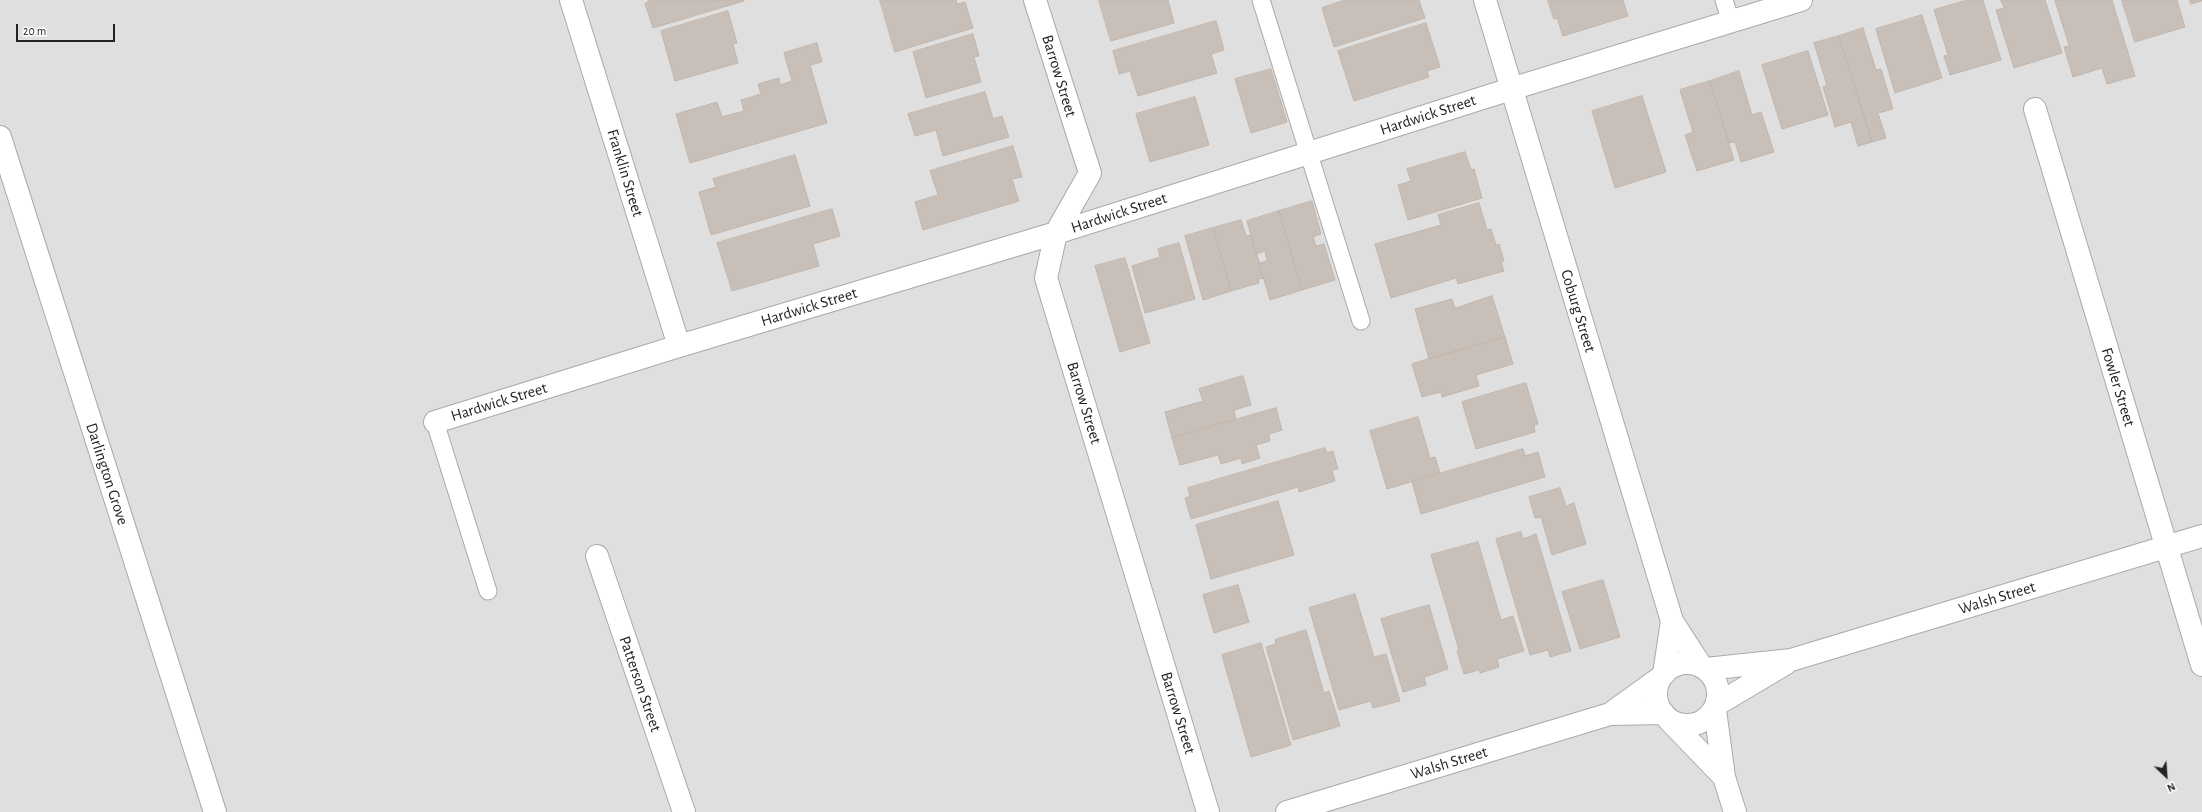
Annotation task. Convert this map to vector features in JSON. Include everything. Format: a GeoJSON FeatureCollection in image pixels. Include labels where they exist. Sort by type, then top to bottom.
{"type":"FeatureCollection","features":[{"type":"Feature","properties":{"kind":"street","name":"Franklin Street"},"geometry":{"type":"LineString","coordinates":[[571,0],[679,346]]}},
{"type":"Feature","properties":{"kind":"street","name":"Barrow Street"},"geometry":{"type":"LineString","coordinates":[[1036,0],[1090,173],[1056,233],[1046,278],[1208,812]]}},
{"type":"Feature","properties":{"kind":"street","name":"Coburg Street"},"geometry":{"type":"LineString","coordinates":[[1485,0],[1672,621],[1703,668]]}},
{"type":"Feature","properties":{"kind":"street","name":"Hardwick Street"},"geometry":{"type":"LineString","coordinates":[[436,422],[679,346],[1056,233],[1512,89],[1801,0]]}},
{"type":"Feature","properties":{"kind":"street","name":"Fowler Street"},"geometry":{"type":"LineString","coordinates":[[2035,109],[2202,665]]}},
{"type":"Feature","properties":{"kind":"street","name":"Darlington Grove"},"geometry":{"type":"LineString","coordinates":[[0,137],[215,812]]}},
{"type":"Feature","properties":{"kind":"street","name":"Walsh Street"},"geometry":{"type":"LineString","coordinates":[[1703,668],[1791,660],[2202,536]]}},
{"type":"Feature","properties":{"kind":"street","name":"Patterson Street"},"geometry":{"type":"LineString","coordinates":[[597,556],[684,812]]}},
{"type":"Feature","properties":{"kind":"street","name":"Coburg Street"},"geometry":{"type":"LineString","coordinates":[[1662,676],[1672,621]]}},
{"type":"Feature","properties":{"kind":"street","name":"Walsh Street"},"geometry":{"type":"LineString","coordinates":[[1716,707],[1791,660]]}},
{"type":"Feature","properties":{"kind":"street"},"geometry":{"type":"LineString","coordinates":[[1724,777],[1665,715],[1656,696],[1662,676],[1671,667],[1691,663],[1703,668],[1717,685],[1719,695],[1716,707],[1724,777],[1734,812]]}},
{"type":"Feature","properties":{"kind":"street","name":"Walsh Street"},"geometry":{"type":"LineString","coordinates":[[1610,714],[1662,676]]}},
{"type":"Feature","properties":{"kind":"street"},"geometry":{"type":"LineString","coordinates":[[1665,715],[1674,723],[1692,725],[1705,720],[1716,707]]}},
{"type":"Feature","properties":{"kind":"street","name":"Walsh Street"},"geometry":{"type":"LineString","coordinates":[[1287,812],[1610,714],[1665,715]]}},
{"type":"Feature","properties":{"kind":"lane"},"geometry":{"type":"LineString","coordinates":[[1261,0],[1361,321]]}},
{"type":"Feature","properties":{"kind":"lane"},"geometry":{"type":"LineString","coordinates":[[1724,0],[1731,22]]}},
{"type":"Feature","properties":{"kind":"lane"},"geometry":{"type":"LineString","coordinates":[[436,422],[488,591]]}},
{"type":"Feature","properties":{"kind":"shaded area"},"geometry":{"type":"Polygon","coordinates":[[[0,0],[2202,0],[2202,812],[0,812],[0,0]]]}},
{"type":"Feature","properties":{"kind":"building"},"geometry":{"type":"Polygon","coordinates":[[[650,0],[744,1],[653,28],[645,4],[650,0]]]}},
{"type":"Feature","properties":{"kind":"building"},"geometry":{"type":"Polygon","coordinates":[[[880,0],[956,0],[957,4],[965,2],[973,28],[895,52],[880,0]]]}},
{"type":"Feature","properties":{"kind":"building"},"geometry":{"type":"Polygon","coordinates":[[[1099,0],[1168,0],[1174,23],[1111,41],[1099,0]]]}},
{"type":"Feature","properties":{"kind":"building"},"geometry":{"type":"Polygon","coordinates":[[[1345,0],[1419,0],[1425,18],[1334,47],[1322,8],[1345,0]]]}},
{"type":"Feature","properties":{"kind":"building"},"geometry":{"type":"Polygon","coordinates":[[[1548,0],[1623,0],[1628,16],[1563,36],[1557,18],[1554,19],[1548,0]]]}},
{"type":"Feature","properties":{"kind":"building"},"geometry":{"type":"Polygon","coordinates":[[[1967,0],[1983,0],[2001,60],[1950,75],[1944,56],[1948,55],[1934,10],[1967,0]]]}},
{"type":"Feature","properties":{"kind":"building"},"geometry":{"type":"Polygon","coordinates":[[[2001,0],[2045,0],[2062,53],[2014,68],[1996,10],[2004,8],[2001,0]]]}},
{"type":"Feature","properties":{"kind":"building"},"geometry":{"type":"Polygon","coordinates":[[[2055,0],[2112,0],[2135,76],[2107,84],[2102,68],[2073,77],[2064,47],[2069,46],[2055,0]]]}},
{"type":"Feature","properties":{"kind":"building"},"geometry":{"type":"Polygon","coordinates":[[[2122,0],[2177,0],[2185,27],[2135,42],[2122,0]]]}},
{"type":"Feature","properties":{"kind":"building"},"geometry":{"type":"Polygon","coordinates":[[[2190,0],[2202,0],[2202,1],[2191,4],[2190,0]]]}},
{"type":"Feature","properties":{"kind":"building"},"geometry":{"type":"Polygon","coordinates":[[[728,11],[737,43],[733,44],[738,63],[675,81],[661,31],[728,11]]]}},
{"type":"Feature","properties":{"kind":"building"},"geometry":{"type":"Polygon","coordinates":[[[1922,15],[1942,78],[1895,93],[1876,29],[1922,15]]]}},
{"type":"Feature","properties":{"kind":"building"},"geometry":{"type":"Polygon","coordinates":[[[1216,21],[1224,50],[1211,54],[1217,73],[1138,96],[1130,71],[1119,74],[1113,51],[1216,21]]]}},
{"type":"Feature","properties":{"kind":"building"},"geometry":{"type":"Polygon","coordinates":[[[1426,23],[1440,67],[1427,71],[1429,77],[1354,101],[1338,51],[1426,23]]]}},
{"type":"Feature","properties":{"kind":"building"},"geometry":{"type":"Polygon","coordinates":[[[1863,28],[1876,70],[1881,69],[1893,109],[1878,113],[1886,138],[1872,142],[1839,36],[1863,28]]]}},
{"type":"Feature","properties":{"kind":"building"},"geometry":{"type":"Polygon","coordinates":[[[973,34],[979,56],[974,57],[981,82],[926,98],[913,52],[973,34]]]}},
{"type":"Feature","properties":{"kind":"building"},"geometry":{"type":"Polygon","coordinates":[[[1839,36],[1872,142],[1858,146],[1851,122],[1835,127],[1823,87],[1827,85],[1814,43],[1839,36]]]}},
{"type":"Feature","properties":{"kind":"building"},"geometry":{"type":"Polygon","coordinates":[[[817,43],[822,62],[810,65],[827,123],[690,163],[676,114],[717,102],[722,117],[744,111],[741,100],[761,94],[758,84],[779,78],[780,85],[792,81],[784,53],[817,43]]]}},
{"type":"Feature","properties":{"kind":"building"},"geometry":{"type":"Polygon","coordinates":[[[1808,51],[1828,115],[1782,129],[1762,65],[1808,51]]]}},
{"type":"Feature","properties":{"kind":"building"},"geometry":{"type":"Polygon","coordinates":[[[1271,69],[1287,122],[1251,133],[1235,79],[1271,69]]]}},
{"type":"Feature","properties":{"kind":"building"},"geometry":{"type":"Polygon","coordinates":[[[1739,71],[1752,115],[1761,112],[1774,152],[1741,162],[1735,142],[1729,143],[1710,81],[1739,71]]]}},
{"type":"Feature","properties":{"kind":"building"},"geometry":{"type":"Polygon","coordinates":[[[1710,81],[1734,160],[1697,171],[1685,135],[1693,132],[1680,90],[1710,81]]]}},
{"type":"Feature","properties":{"kind":"building"},"geometry":{"type":"Polygon","coordinates":[[[985,92],[993,119],[1002,116],[1009,137],[943,156],[936,130],[915,136],[908,114],[985,92]]]}},
{"type":"Feature","properties":{"kind":"building"},"geometry":{"type":"Polygon","coordinates":[[[1642,96],[1666,172],[1615,188],[1592,111],[1642,96]]]}},
{"type":"Feature","properties":{"kind":"building"},"geometry":{"type":"Polygon","coordinates":[[[1195,97],[1209,145],[1150,162],[1136,114],[1195,97]]]}},
{"type":"Feature","properties":{"kind":"building"},"geometry":{"type":"Polygon","coordinates":[[[1013,146],[1022,177],[1012,179],[1019,201],[923,230],[915,202],[938,195],[930,171],[1013,146]]]}},
{"type":"Feature","properties":{"kind":"building"},"geometry":{"type":"Polygon","coordinates":[[[1465,152],[1471,170],[1474,169],[1482,198],[1408,220],[1398,185],[1411,181],[1407,169],[1465,152]]]}},
{"type":"Feature","properties":{"kind":"building"},"geometry":{"type":"Polygon","coordinates":[[[795,155],[810,206],[711,235],[699,192],[716,187],[713,179],[795,155]]]}},
{"type":"Feature","properties":{"kind":"building"},"geometry":{"type":"Polygon","coordinates":[[[1312,201],[1321,234],[1313,237],[1316,246],[1324,244],[1335,280],[1302,290],[1279,211],[1312,201]]]}},
{"type":"Feature","properties":{"kind":"building"},"geometry":{"type":"Polygon","coordinates":[[[1479,203],[1487,230],[1491,229],[1496,245],[1499,244],[1504,261],[1501,262],[1504,271],[1458,284],[1456,278],[1391,298],[1375,244],[1441,225],[1438,215],[1479,203]]]}},
{"type":"Feature","properties":{"kind":"building"},"geometry":{"type":"Polygon","coordinates":[[[832,209],[840,236],[813,244],[819,266],[732,291],[717,243],[832,209]]]}},
{"type":"Feature","properties":{"kind":"building"},"geometry":{"type":"Polygon","coordinates":[[[1279,211],[1302,290],[1270,300],[1259,263],[1267,261],[1265,251],[1256,254],[1247,221],[1279,211]]]}},
{"type":"Feature","properties":{"kind":"building"},"geometry":{"type":"Polygon","coordinates":[[[1241,220],[1246,236],[1251,235],[1264,278],[1258,279],[1259,283],[1231,291],[1213,228],[1241,220]]]}},
{"type":"Feature","properties":{"kind":"building"},"geometry":{"type":"Polygon","coordinates":[[[1213,228],[1231,291],[1203,300],[1185,236],[1213,228]]]}},
{"type":"Feature","properties":{"kind":"building"},"geometry":{"type":"Polygon","coordinates":[[[1179,243],[1195,299],[1145,313],[1132,266],[1160,257],[1158,249],[1179,243]]]}},
{"type":"Feature","properties":{"kind":"building"},"geometry":{"type":"Polygon","coordinates":[[[1125,258],[1150,343],[1120,352],[1095,266],[1125,258]]]}},
{"type":"Feature","properties":{"kind":"building"},"geometry":{"type":"Polygon","coordinates":[[[1492,296],[1505,337],[1429,359],[1415,309],[1452,299],[1455,308],[1492,296]]]}},
{"type":"Feature","properties":{"kind":"building"},"geometry":{"type":"Polygon","coordinates":[[[1505,337],[1513,364],[1476,375],[1479,386],[1442,397],[1441,392],[1422,397],[1412,364],[1505,337]]]}},
{"type":"Feature","properties":{"kind":"building"},"geometry":{"type":"Polygon","coordinates":[[[1243,376],[1251,405],[1234,410],[1236,419],[1172,438],[1165,412],[1203,401],[1199,389],[1243,376]]]}},
{"type":"Feature","properties":{"kind":"building"},"geometry":{"type":"Polygon","coordinates":[[[1526,383],[1538,424],[1534,425],[1535,432],[1476,449],[1462,402],[1526,383]]]}},
{"type":"Feature","properties":{"kind":"building"},"geometry":{"type":"Polygon","coordinates":[[[1276,408],[1282,430],[1269,434],[1270,441],[1256,445],[1260,458],[1242,464],[1241,458],[1221,464],[1218,455],[1180,465],[1172,438],[1276,408]]]}},
{"type":"Feature","properties":{"kind":"building"},"geometry":{"type":"Polygon","coordinates":[[[1418,417],[1430,458],[1435,457],[1440,473],[1387,489],[1370,431],[1418,417]]]}},
{"type":"Feature","properties":{"kind":"building"},"geometry":{"type":"Polygon","coordinates":[[[1325,448],[1327,453],[1333,451],[1338,469],[1332,470],[1335,481],[1299,492],[1298,487],[1191,519],[1185,498],[1190,496],[1188,488],[1325,448]]]}},
{"type":"Feature","properties":{"kind":"building"},"geometry":{"type":"Polygon","coordinates":[[[1523,449],[1525,456],[1538,452],[1545,477],[1421,514],[1412,482],[1523,449]]]}},
{"type":"Feature","properties":{"kind":"building"},"geometry":{"type":"Polygon","coordinates":[[[1560,488],[1566,506],[1574,503],[1586,544],[1552,555],[1541,517],[1535,518],[1529,497],[1560,488]]]}},
{"type":"Feature","properties":{"kind":"building"},"geometry":{"type":"Polygon","coordinates":[[[1278,501],[1294,555],[1211,579],[1196,525],[1278,501]]]}},
{"type":"Feature","properties":{"kind":"building"},"geometry":{"type":"Polygon","coordinates":[[[1521,532],[1523,539],[1536,534],[1571,651],[1550,657],[1548,650],[1530,655],[1496,539],[1521,532]]]}},
{"type":"Feature","properties":{"kind":"building"},"geometry":{"type":"Polygon","coordinates":[[[1478,542],[1501,620],[1513,616],[1524,651],[1497,659],[1499,667],[1480,673],[1479,670],[1464,674],[1457,651],[1459,650],[1431,555],[1478,542]]]}},
{"type":"Feature","properties":{"kind":"building"},"geometry":{"type":"Polygon","coordinates":[[[1603,580],[1620,637],[1580,649],[1562,592],[1603,580]]]}},
{"type":"Feature","properties":{"kind":"building"},"geometry":{"type":"Polygon","coordinates":[[[1238,585],[1249,622],[1214,633],[1203,595],[1238,585]]]}},
{"type":"Feature","properties":{"kind":"building"},"geometry":{"type":"Polygon","coordinates":[[[1355,594],[1374,657],[1386,654],[1400,701],[1373,708],[1371,701],[1339,710],[1309,608],[1355,594]]]}},
{"type":"Feature","properties":{"kind":"building"},"geometry":{"type":"Polygon","coordinates":[[[1429,605],[1448,669],[1424,677],[1426,685],[1403,692],[1381,619],[1429,605]]]}},
{"type":"Feature","properties":{"kind":"building"},"geometry":{"type":"Polygon","coordinates":[[[1306,630],[1324,693],[1329,691],[1340,726],[1293,740],[1266,647],[1276,644],[1275,640],[1306,630]]]}},
{"type":"Feature","properties":{"kind":"building"},"geometry":{"type":"Polygon","coordinates":[[[1261,643],[1291,745],[1251,757],[1222,655],[1261,643]]]}}]}
